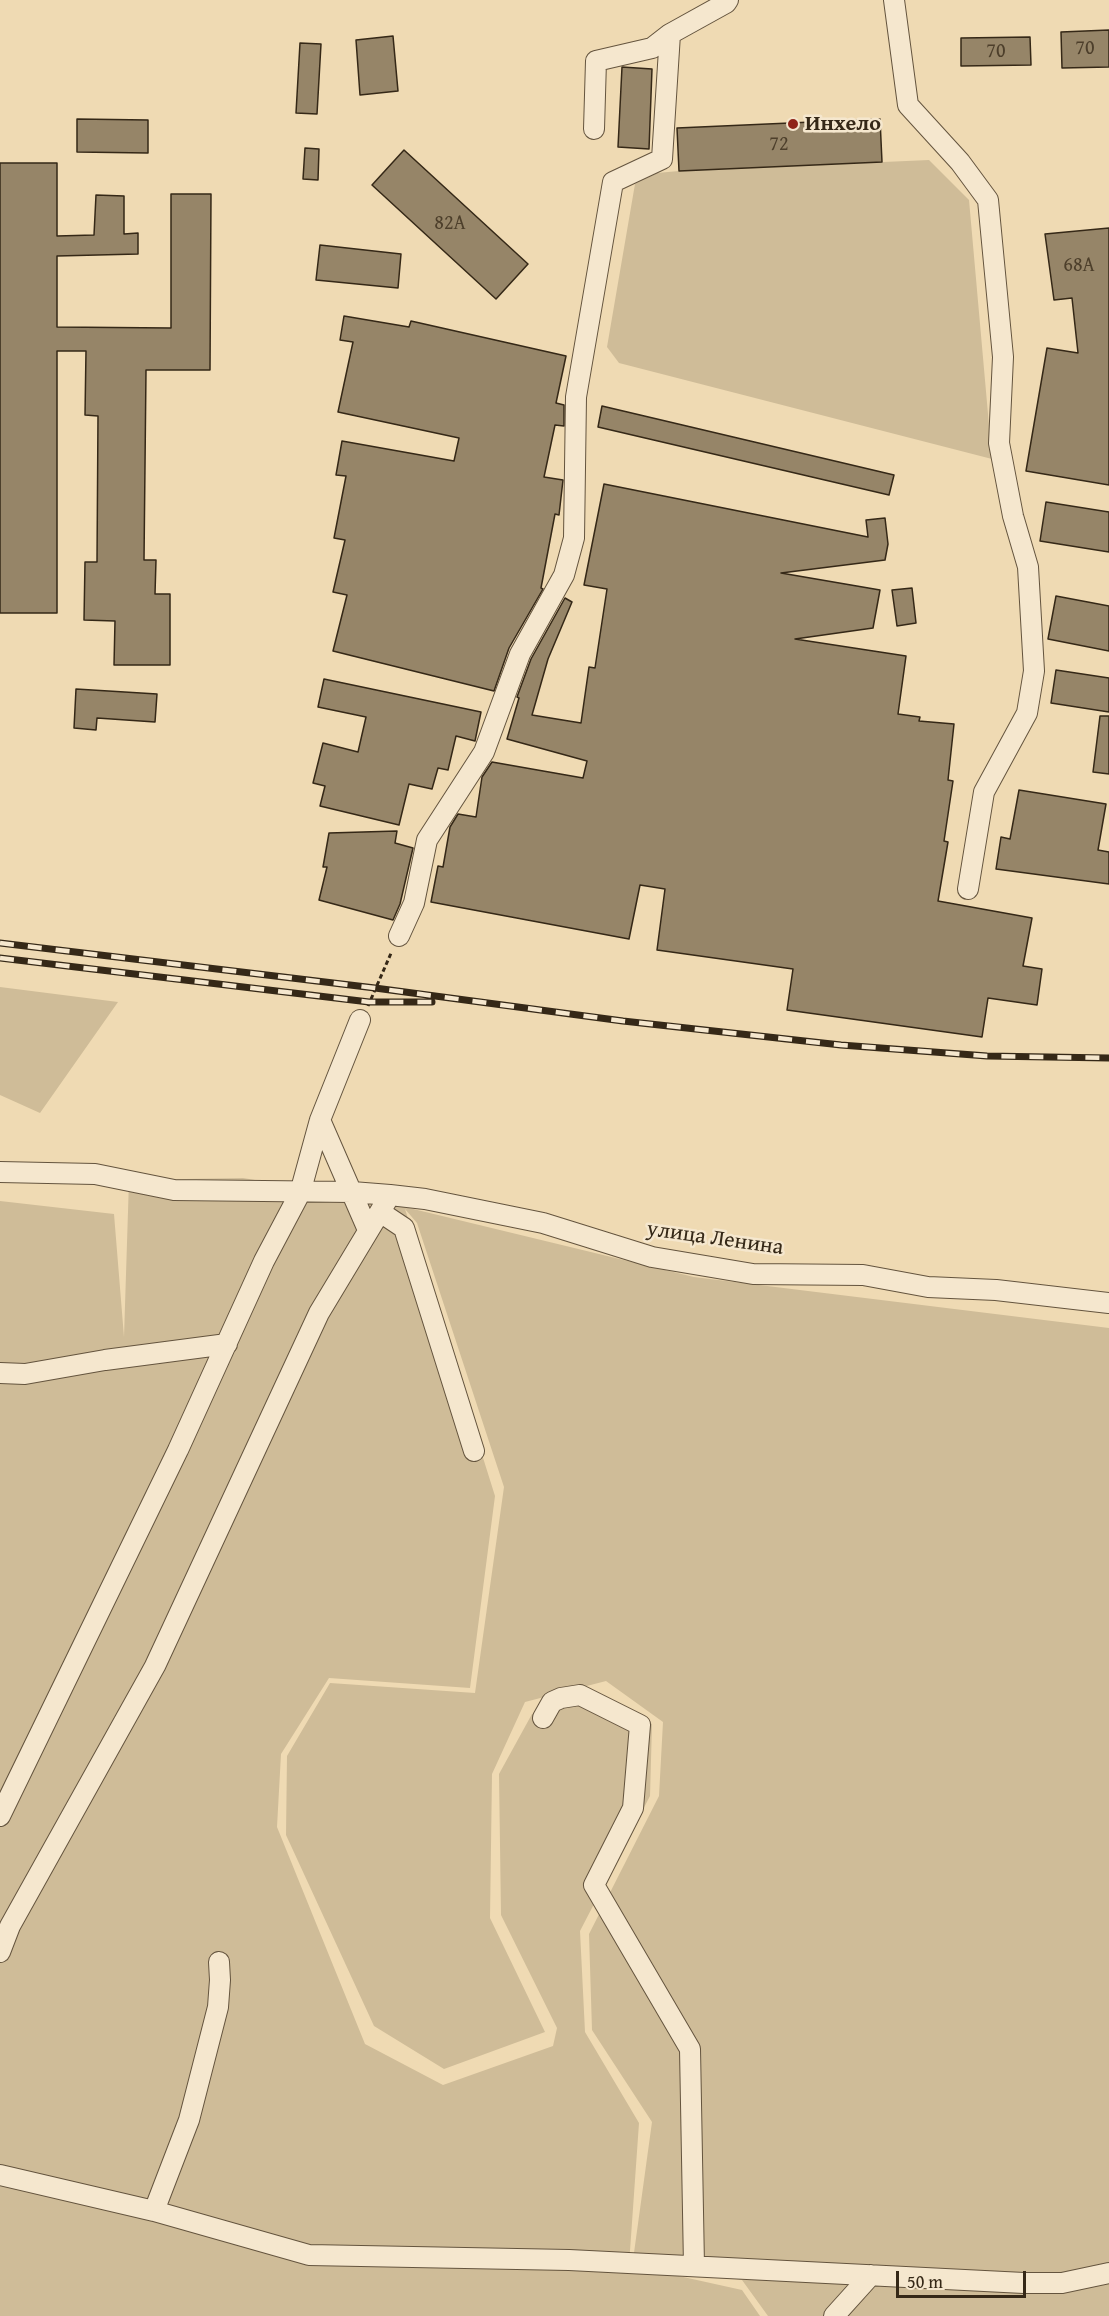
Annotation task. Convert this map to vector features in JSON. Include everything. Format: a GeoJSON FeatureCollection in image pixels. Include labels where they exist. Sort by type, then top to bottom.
{"type":"FeatureCollection","features":[{"type":"Feature","properties":{"kind":"street"},"geometry":{"type":"LineString","coordinates":[[594,129],[596,61],[652,48],[670,34],[728,0]]}},
{"type":"Feature","properties":{"kind":"street"},"geometry":{"type":"LineString","coordinates":[[894,0],[908,105],[960,162],[988,200],[1003,357],[999,443],[1013,516],[1028,567],[1034,671],[1029,703],[1027,713],[984,792],[968,889]]}},
{"type":"Feature","properties":{"kind":"street"},"geometry":{"type":"LineString","coordinates":[[399,936],[414,903],[427,840],[484,752],[520,654],[564,575],[574,538],[576,397],[613,182],[662,159],[670,34]]}},
{"type":"Feature","properties":{"kind":"street"},"geometry":{"type":"LineString","coordinates":[[0,1816],[178,1450],[264,1261],[300,1193],[320,1120],[360,1020]]}},
{"type":"Feature","properties":{"kind":"street"},"geometry":{"type":"LineString","coordinates":[[320,1120],[368,1230]]}},
{"type":"Feature","properties":{"kind":"street","name":"улица Ленина"},"geometry":{"type":"LineString","coordinates":[[0,1172],[95,1174],[174,1190],[352,1192],[385,1204],[425,1199],[543,1223],[652,1257],[753,1274],[863,1275],[928,1287],[996,1290],[1109,1304]]}},
{"type":"Feature","properties":{"kind":"street"},"geometry":{"type":"LineString","coordinates":[[0,1952],[10,1926],[155,1666],[319,1313],[385,1204],[404,1228],[474,1451]]}},
{"type":"Feature","properties":{"kind":"street"},"geometry":{"type":"LineString","coordinates":[[0,1373],[25,1374],[105,1360],[227,1344]]}},
{"type":"Feature","properties":{"kind":"street"},"geometry":{"type":"LineString","coordinates":[[543,1718],[552,1702],[580,1695],[640,1725],[633,1808],[594,1885],[690,2049],[693,2266]]}},
{"type":"Feature","properties":{"kind":"street"},"geometry":{"type":"LineString","coordinates":[[154,2211],[189,2120],[218,2007],[219,1962]]}},
{"type":"Feature","properties":{"kind":"street"},"geometry":{"type":"LineString","coordinates":[[0,2175],[154,2211],[309,2255],[569,2260],[1024,2283],[1062,2283],[1109,2273]]}},
{"type":"Feature","properties":{"kind":"street"},"geometry":{"type":"LineString","coordinates":[[834,2316],[871,2275]]}},
{"type":"Feature","properties":{"kind":"path"},"geometry":{"type":"LineString","coordinates":[[360,1020],[399,936]]}},
{"type":"Feature","properties":{"kind":"shaded area"},"geometry":{"type":"Polygon","coordinates":[[[929,160],[969,200],[992,459],[619,363],[607,347],[635,184],[657,173],[679,171],[929,160]]]}},
{"type":"Feature","properties":{"kind":"shaded area"},"geometry":{"type":"Polygon","coordinates":[[[0,987],[118,1002],[40,1113],[0,1095],[0,987]]]}},
{"type":"Feature","properties":{"kind":"shaded area"},"geometry":{"type":"Polygon","coordinates":[[[243,1178],[376,1200],[694,1277],[1109,1328],[1109,2316],[768,2316],[742,2280],[633,2260],[652,2122],[592,2030],[589,1934],[659,1796],[663,1722],[606,1681],[525,1702],[492,1774],[490,1918],[545,2032],[444,2069],[374,2026],[286,1835],[287,1756],[330,1683],[475,1693],[504,1487],[417,1223],[405,1209],[495,1496],[470,1688],[329,1678],[281,1754],[277,1827],[365,2044],[443,2085],[553,2046],[557,2028],[501,1915],[499,1774],[532,1714],[604,1695],[652,1724],[650,1796],[580,1931],[585,2032],[639,2123],[629,2265],[742,2290],[760,2316],[0,2316],[0,1201],[114,1214],[124,1337],[129,1180],[243,1178]]]}},
{"type":"Feature","properties":{"kind":"building"},"geometry":{"type":"Polygon","coordinates":[[[1109,30],[1109,67],[1062,68],[1061,32],[1109,30]]]}},
{"type":"Feature","properties":{"kind":"building"},"geometry":{"type":"Polygon","coordinates":[[[393,36],[398,91],[360,95],[356,40],[393,36]]]}},
{"type":"Feature","properties":{"kind":"building"},"geometry":{"type":"Polygon","coordinates":[[[1030,37],[1031,65],[961,66],[961,38],[1030,37]]]}},
{"type":"Feature","properties":{"kind":"building"},"geometry":{"type":"Polygon","coordinates":[[[300,43],[321,44],[317,114],[296,113],[300,43]]]}},
{"type":"Feature","properties":{"kind":"building"},"geometry":{"type":"Polygon","coordinates":[[[622,67],[652,69],[649,149],[618,147],[622,67]]]}},
{"type":"Feature","properties":{"kind":"building"},"geometry":{"type":"Polygon","coordinates":[[[77,119],[148,120],[148,153],[77,152],[77,119]]]}},
{"type":"Feature","properties":{"kind":"building"},"geometry":{"type":"Polygon","coordinates":[[[880,119],[882,162],[679,171],[677,128],[880,119]]]}},
{"type":"Feature","properties":{"kind":"building"},"geometry":{"type":"Polygon","coordinates":[[[305,148],[319,149],[318,180],[303,179],[305,148]]]}},
{"type":"Feature","properties":{"kind":"building"},"geometry":{"type":"Polygon","coordinates":[[[404,150],[528,264],[496,299],[372,185],[404,150]]]}},
{"type":"Feature","properties":{"kind":"building"},"geometry":{"type":"Polygon","coordinates":[[[0,163],[57,163],[57,236],[94,235],[96,195],[124,196],[124,234],[138,233],[138,254],[57,256],[57,327],[171,328],[171,194],[211,194],[210,370],[146,370],[144,560],[156,560],[155,594],[170,594],[170,665],[114,665],[115,621],[84,620],[85,562],[97,562],[98,416],[85,415],[86,351],[57,351],[57,613],[0,613],[0,163]]]}},
{"type":"Feature","properties":{"kind":"building"},"geometry":{"type":"Polygon","coordinates":[[[1109,228],[1109,485],[1026,471],[1047,348],[1078,353],[1072,298],[1054,300],[1045,234],[1109,228]]]}},
{"type":"Feature","properties":{"kind":"building"},"geometry":{"type":"Polygon","coordinates":[[[320,245],[401,254],[398,288],[316,280],[320,245]]]}},
{"type":"Feature","properties":{"kind":"building"},"geometry":{"type":"Polygon","coordinates":[[[344,316],[409,327],[411,321],[566,356],[556,403],[564,405],[564,426],[555,425],[544,477],[563,480],[559,515],[555,514],[541,588],[543,589],[509,648],[494,691],[333,651],[347,595],[333,592],[345,540],[334,538],[346,476],[336,475],[342,441],[454,461],[459,438],[338,412],[353,342],[340,340],[344,316]]]}},
{"type":"Feature","properties":{"kind":"building"},"geometry":{"type":"Polygon","coordinates":[[[602,406],[894,475],[889,495],[598,427],[602,406]]]}},
{"type":"Feature","properties":{"kind":"building"},"geometry":{"type":"Polygon","coordinates":[[[604,484],[868,537],[866,520],[885,518],[888,544],[885,560],[781,573],[880,590],[873,628],[795,639],[906,656],[898,714],[920,717],[919,721],[954,724],[948,780],[953,781],[944,841],[948,842],[938,901],[1032,918],[1023,966],[1042,969],[1037,1005],[988,998],[982,1037],[787,1010],[793,969],[657,950],[665,889],[640,885],[629,939],[431,902],[438,866],[443,867],[450,827],[458,814],[476,817],[482,777],[492,762],[583,778],[587,761],[507,739],[519,698],[517,697],[531,659],[565,598],[572,602],[548,659],[532,715],[581,723],[589,667],[595,668],[607,589],[584,585],[604,484]]]}},
{"type":"Feature","properties":{"kind":"building"},"geometry":{"type":"Polygon","coordinates":[[[1046,502],[1109,512],[1109,552],[1040,541],[1046,502]]]}},
{"type":"Feature","properties":{"kind":"building"},"geometry":{"type":"Polygon","coordinates":[[[912,588],[916,623],[897,626],[892,590],[912,588]]]}},
{"type":"Feature","properties":{"kind":"building"},"geometry":{"type":"Polygon","coordinates":[[[1056,596],[1109,606],[1109,651],[1048,639],[1056,596]]]}},
{"type":"Feature","properties":{"kind":"building"},"geometry":{"type":"Polygon","coordinates":[[[1056,670],[1109,678],[1109,712],[1051,703],[1056,670]]]}},
{"type":"Feature","properties":{"kind":"building"},"geometry":{"type":"Polygon","coordinates":[[[324,679],[481,712],[475,741],[456,736],[448,770],[438,768],[432,789],[409,784],[399,825],[320,806],[325,786],[313,783],[323,743],[358,752],[366,717],[318,707],[324,679]]]}},
{"type":"Feature","properties":{"kind":"building"},"geometry":{"type":"Polygon","coordinates":[[[76,689],[157,694],[155,722],[97,718],[96,730],[74,728],[76,689]]]}},
{"type":"Feature","properties":{"kind":"building"},"geometry":{"type":"Polygon","coordinates":[[[1100,716],[1109,716],[1109,774],[1093,772],[1100,716]]]}},
{"type":"Feature","properties":{"kind":"building"},"geometry":{"type":"Polygon","coordinates":[[[1019,790],[1106,804],[1098,850],[1109,852],[1109,884],[996,869],[1001,837],[1010,839],[1019,790]]]}},
{"type":"Feature","properties":{"kind":"building"},"geometry":{"type":"Polygon","coordinates":[[[397,831],[395,843],[413,848],[400,904],[393,920],[319,900],[327,867],[323,867],[329,833],[397,831]]]}},
{"type":"Feature","properties":{"kind":"railway"},"geometry":{"type":"LineString","coordinates":[[0,943],[375,988],[623,1021],[841,1045],[987,1056],[1109,1058]]}},
{"type":"Feature","properties":{"kind":"railway"},"geometry":{"type":"LineString","coordinates":[[0,958],[369,1002],[432,1002]]}},
{"type":"Feature","properties":{"kind":"place","name":"Инхело"},"geometry":{"type":"Point","coordinates":[793,124]}}]}
